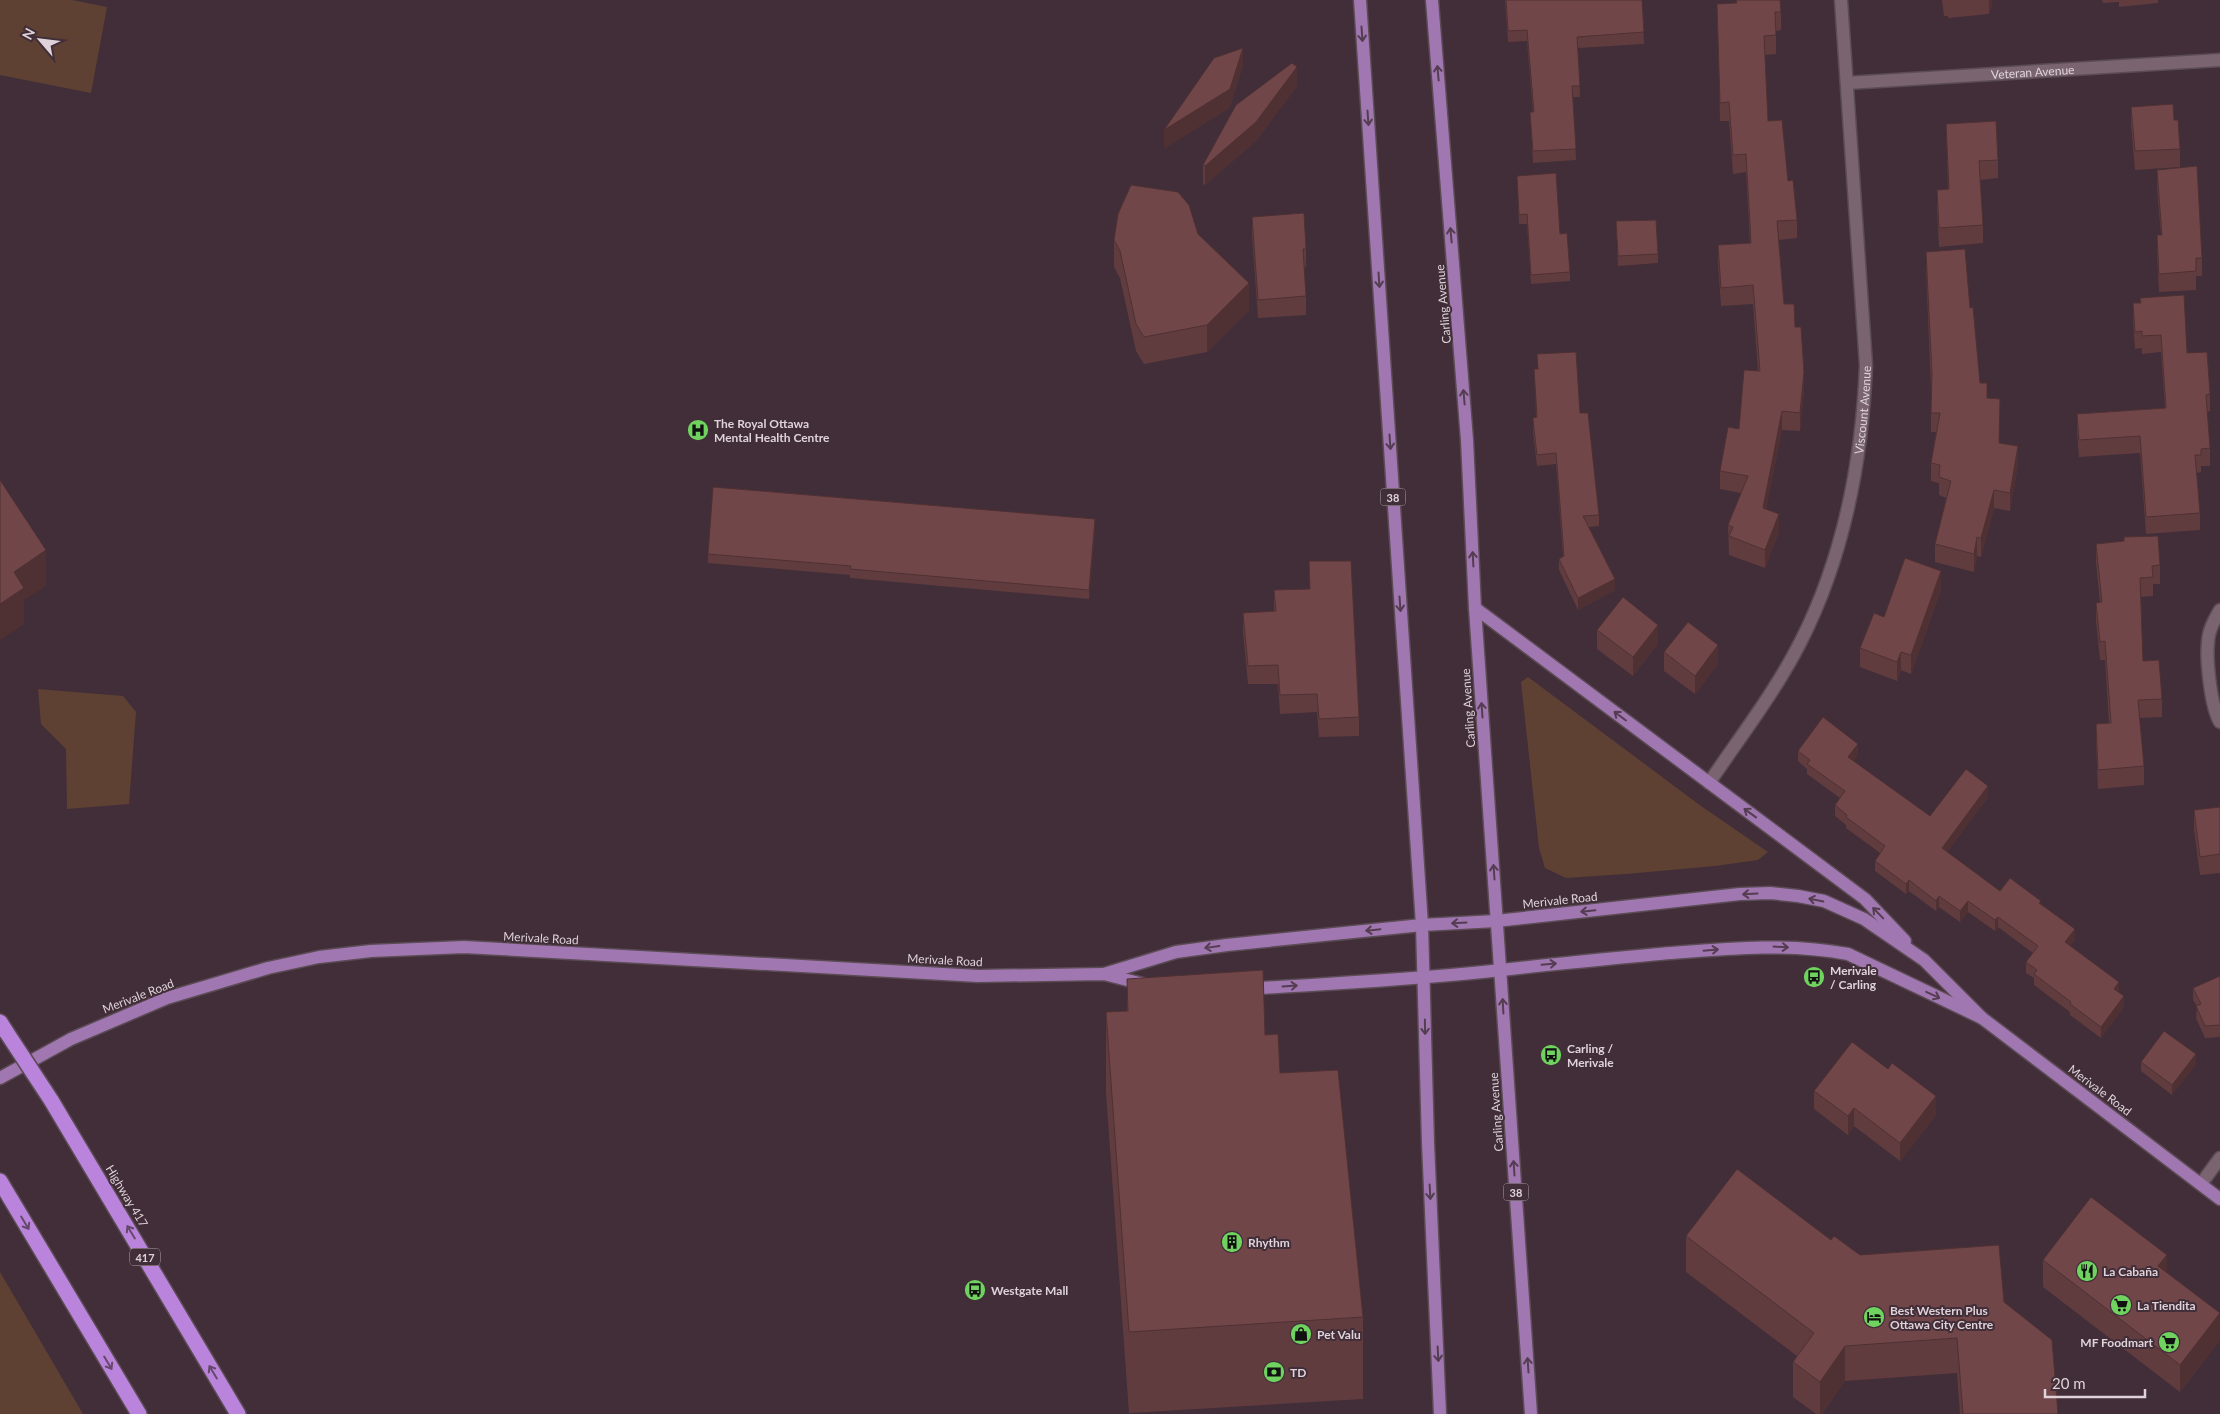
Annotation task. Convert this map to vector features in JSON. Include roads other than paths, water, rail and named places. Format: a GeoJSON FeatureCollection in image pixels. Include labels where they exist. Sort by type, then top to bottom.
{"type":"FeatureCollection","features":[{"type":"Feature","properties":{"kind":"highway","name":"Highway 417"},"geometry":{"type":"LineString","coordinates":[[4,1028],[51,1100],[238,1414]]}},
{"type":"Feature","properties":{"kind":"highway"},"geometry":{"type":"LineString","coordinates":[[0,1181],[139,1414]]}},
{"type":"Feature","properties":{"kind":"main road","name":"38"},"geometry":{"type":"LineString","coordinates":[[1360,0],[1422,925],[1428,1143],[1440,1414]]}},
{"type":"Feature","properties":{"kind":"main road","name":"Carling Avenue"},"geometry":{"type":"LineString","coordinates":[[1432,0],[1467,440],[1475,608],[1531,1414]]}},
{"type":"Feature","properties":{"kind":"main road"},"geometry":{"type":"LineString","coordinates":[[1475,608],[1865,899],[1924,960]]}},
{"type":"Feature","properties":{"kind":"main road","name":"Merivale Road"},"geometry":{"type":"LineString","coordinates":[[1104,974],[1176,952],[1422,925],[1496,921],[1770,893],[1824,902],[1864,919],[1924,960],[1982,1018],[2220,1199]]}},
{"type":"Feature","properties":{"kind":"main road","name":"Merivale Road"},"geometry":{"type":"LineString","coordinates":[[0,1078],[71,1038],[168,998],[268,968],[319,957],[371,951],[464,947],[978,976],[1104,974],[1151,986]]}},
{"type":"Feature","properties":{"kind":"main road","name":"Merivale Road"},"geometry":{"type":"LineString","coordinates":[[1237,990],[1424,978],[1732,948],[1777,947],[1824,949],[1848,954],[1870,962],[1924,991],[1982,1018]]}},
{"type":"Feature","properties":{"kind":"street","name":"Viscount Avenue"},"geometry":{"type":"LineString","coordinates":[[1709,783],[1799,645],[1819,604],[1849,506],[1861,433],[1866,365],[1841,0]]}},
{"type":"Feature","properties":{"kind":"street","name":"Veteran Avenue"},"geometry":{"type":"LineString","coordinates":[[1846,83],[2220,60]]}},
{"type":"Feature","properties":{"kind":"street"},"geometry":{"type":"LineString","coordinates":[[2220,610],[2212,626],[2208,643],[2212,698],[2215,715],[2220,722]]}},
{"type":"Feature","properties":{"kind":"street"},"geometry":{"type":"LineString","coordinates":[[2201,1184],[2220,1158]]}},
{"type":"Feature","properties":{"kind":"place","name":"The Royal Ottawa Mental Health Centre"},"geometry":{"type":"Point","coordinates":[698,430]}},
{"type":"Feature","properties":{"kind":"place","name":"Merivale / Carling"},"geometry":{"type":"Point","coordinates":[1814,977]}},
{"type":"Feature","properties":{"kind":"place","name":"Carling / Merivale"},"geometry":{"type":"Point","coordinates":[1551,1055]}},
{"type":"Feature","properties":{"kind":"place","name":"Rhythm"},"geometry":{"type":"Point","coordinates":[1232,1242]}},
{"type":"Feature","properties":{"kind":"place","name":"La Cabaña"},"geometry":{"type":"Point","coordinates":[2087,1271]}},
{"type":"Feature","properties":{"kind":"place","name":"Westgate Mall"},"geometry":{"type":"Point","coordinates":[975,1290]}},
{"type":"Feature","properties":{"kind":"place","name":"La Tiendita"},"geometry":{"type":"Point","coordinates":[2121,1305]}},
{"type":"Feature","properties":{"kind":"place","name":"Best Western Plus Ottawa City Centre"},"geometry":{"type":"Point","coordinates":[1874,1317]}},
{"type":"Feature","properties":{"kind":"place","name":"Pet Valu"},"geometry":{"type":"Point","coordinates":[1301,1334]}},
{"type":"Feature","properties":{"kind":"place","name":"MF Foodmart"},"geometry":{"type":"Point","coordinates":[2169,1342]}},
{"type":"Feature","properties":{"kind":"place","name":"TD"},"geometry":{"type":"Point","coordinates":[1274,1372]}}]}
